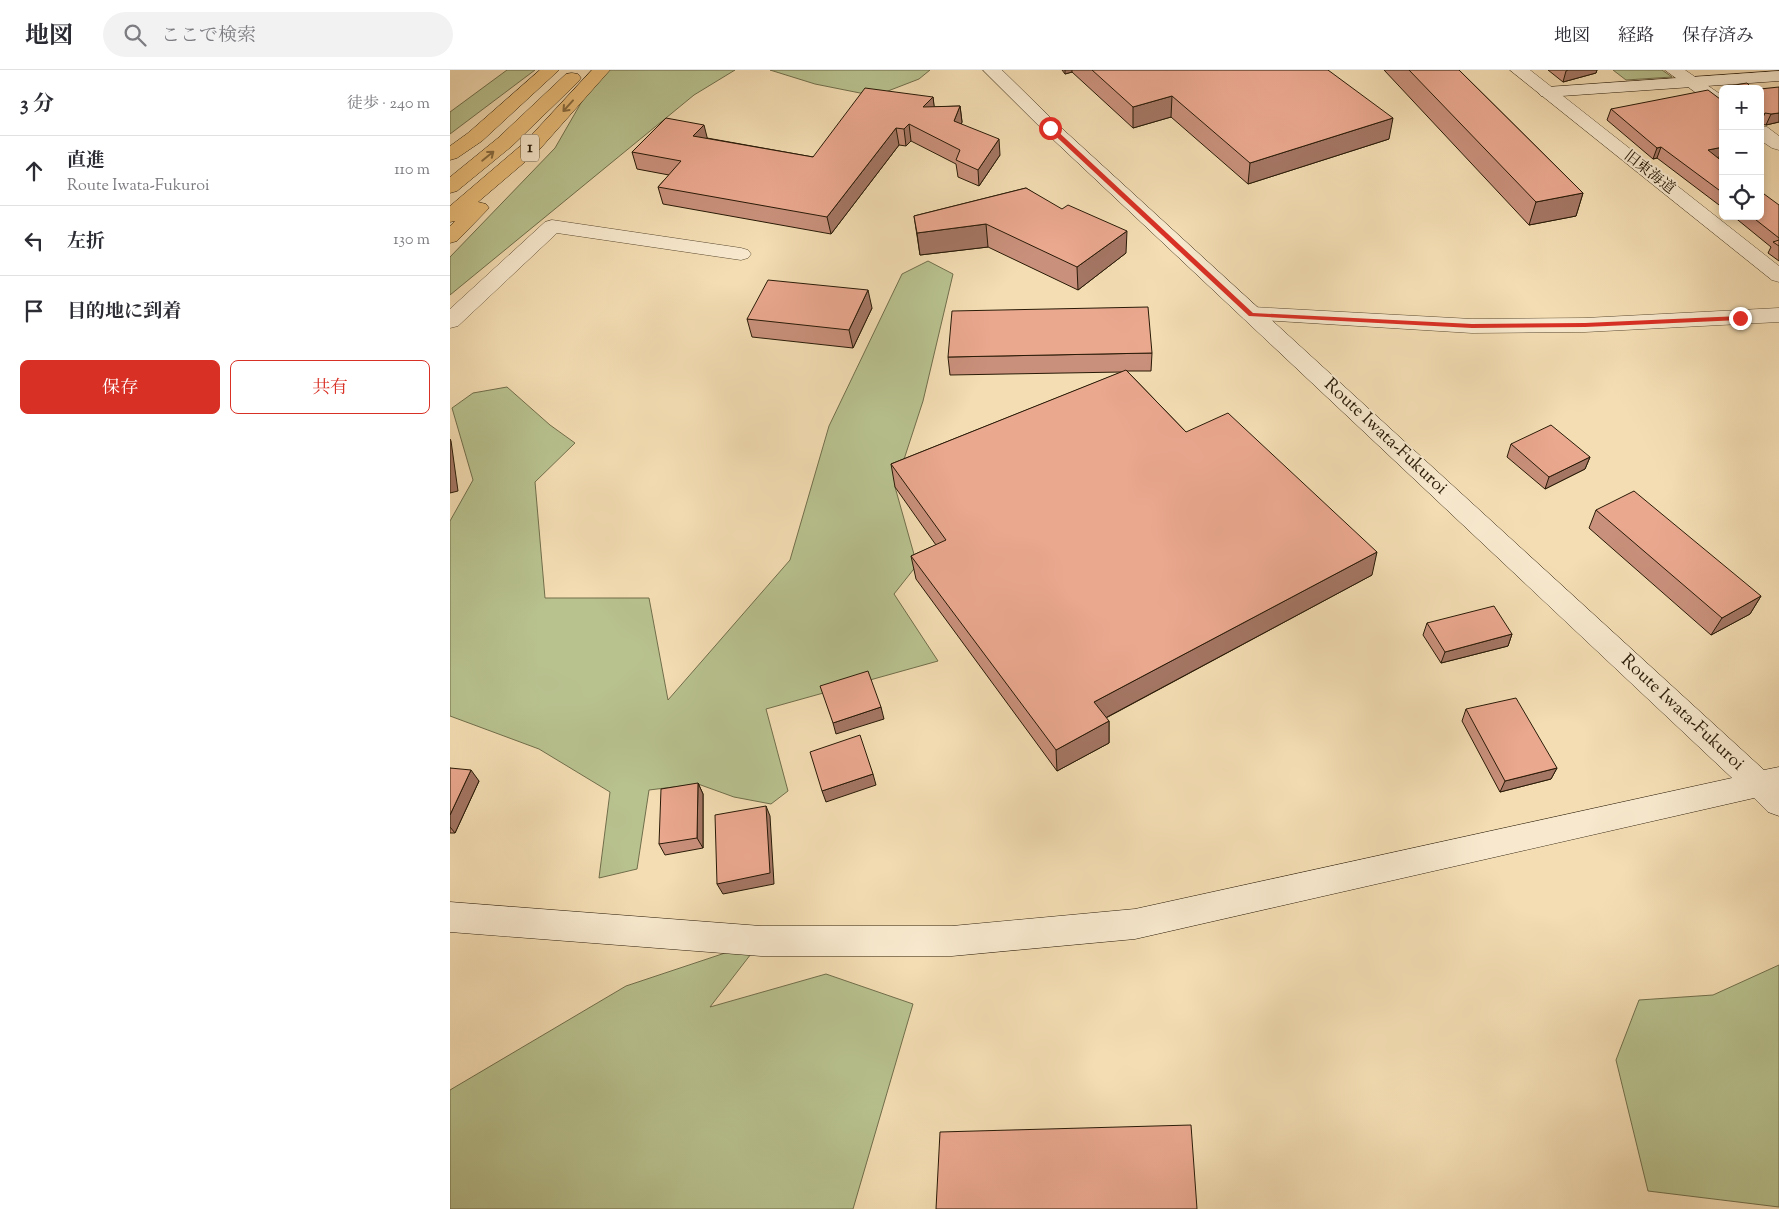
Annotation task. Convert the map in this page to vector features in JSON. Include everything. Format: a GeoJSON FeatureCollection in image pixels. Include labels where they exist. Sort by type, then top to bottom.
{"type":"FeatureCollection","features":[{"type":"Feature","properties":{"kind":"highway"},"geometry":{"type":"LineString","coordinates":[[450,154],[475,137],[550,70]]}},
{"type":"Feature","properties":{"kind":"highway","name":"1"},"geometry":{"type":"LineString","coordinates":[[450,187],[505,142],[580,70]]}},
{"type":"Feature","properties":{"kind":"highway","name":"1"},"geometry":{"type":"LineString","coordinates":[[450,216],[532,146],[601,70]]}},
{"type":"Feature","properties":{"kind":"highway"},"geometry":{"type":"LineString","coordinates":[[450,237],[467,221],[532,146]]}},
{"type":"Feature","properties":{"kind":"street","name":"Route Iwata-Fukuroi"},"geometry":{"type":"LineString","coordinates":[[992,70],[1050,128],[1772,789]]}},
{"type":"Feature","properties":{"kind":"street","name":"旧東海道"},"geometry":{"type":"LineString","coordinates":[[1519,70],[1779,276]]}},
{"type":"Feature","properties":{"kind":"street"},"geometry":{"type":"LineString","coordinates":[[1674,70],[1719,101]]}},
{"type":"Feature","properties":{"kind":"street"},"geometry":{"type":"LineString","coordinates":[[1547,92],[1779,76]]}},
{"type":"Feature","properties":{"kind":"street"},"geometry":{"type":"LineString","coordinates":[[1764,134],[1779,144]]}},
{"type":"Feature","properties":{"kind":"street"},"geometry":{"type":"LineString","coordinates":[[450,321],[552,226],[741,254]]}},
{"type":"Feature","properties":{"kind":"street"},"geometry":{"type":"LineString","coordinates":[[1252,314],[1472,326],[1585,325],[1779,315]]}},
{"type":"Feature","properties":{"kind":"street"},"geometry":{"type":"LineString","coordinates":[[450,916],[761,941],[952,941],[1135,924],[1772,789]]}},
{"type":"Feature","properties":{"kind":"green space"},"geometry":{"type":"Polygon","coordinates":[[[507,70],[535,70],[450,134],[450,112],[507,70]]]}},
{"type":"Feature","properties":{"kind":"green space"},"geometry":{"type":"Polygon","coordinates":[[[600,70],[735,70],[694,95],[450,295],[450,257],[555,148],[600,70]]]}},
{"type":"Feature","properties":{"kind":"green space"},"geometry":{"type":"Polygon","coordinates":[[[770,70],[930,70],[919,79],[875,96],[815,84],[770,70]]]}},
{"type":"Feature","properties":{"kind":"green space"},"geometry":{"type":"Polygon","coordinates":[[[1613,70],[1662,70],[1672,77],[1626,80],[1613,70]]]}},
{"type":"Feature","properties":{"kind":"green space"},"geometry":{"type":"Polygon","coordinates":[[[928,261],[953,274],[923,401],[895,487],[917,565],[894,594],[938,661],[766,709],[788,791],[771,804],[734,797],[698,784],[649,790],[637,869],[599,878],[610,792],[539,749],[450,716],[450,521],[473,480],[452,408],[473,393],[507,387],[550,425],[575,443],[535,482],[545,598],[649,598],[668,700],[790,560],[829,426],[902,274],[928,261]]]}},
{"type":"Feature","properties":{"kind":"green space"},"geometry":{"type":"Polygon","coordinates":[[[761,941],[710,1007],[826,974],[913,1004],[853,1209],[450,1209],[450,1090],[626,986],[761,941]]]}},
{"type":"Feature","properties":{"kind":"green space"},"geometry":{"type":"Polygon","coordinates":[[[1779,965],[1779,1207],[1648,1191],[1616,1060],[1639,1000],[1713,995],[1779,965]]]}},
{"type":"Feature","properties":{"kind":"building"},"geometry":{"type":"Polygon","coordinates":[[[1092,70],[1328,70],[1393,118],[1250,163],[1172,96],[1133,107],[1092,70]]]}},
{"type":"Feature","properties":{"kind":"building"},"geometry":{"type":"Polygon","coordinates":[[[1409,70],[1459,70],[1583,193],[1536,202],[1409,70]]]}},
{"type":"Feature","properties":{"kind":"building"},"geometry":{"type":"Polygon","coordinates":[[[1779,87],[1779,113],[1764,114],[1764,89],[1779,87]]]}},
{"type":"Feature","properties":{"kind":"building"},"geometry":{"type":"Polygon","coordinates":[[[865,88],[933,97],[923,107],[960,106],[954,121],[999,139],[978,170],[956,160],[960,150],[909,124],[904,129],[896,128],[827,217],[658,187],[681,161],[632,152],[666,118],[704,125],[693,136],[813,157],[865,88]]]}},
{"type":"Feature","properties":{"kind":"building"},"geometry":{"type":"Polygon","coordinates":[[[1708,90],[1719,98],[1719,148],[1708,150],[1719,159],[1719,190],[1661,147],[1657,148],[1611,109],[1708,90]]]}},
{"type":"Feature","properties":{"kind":"building"},"geometry":{"type":"Polygon","coordinates":[[[1026,188],[1062,209],[1068,205],[1127,231],[1077,267],[986,224],[917,233],[914,216],[1026,188]]]}},
{"type":"Feature","properties":{"kind":"building"},"geometry":{"type":"Polygon","coordinates":[[[1764,194],[1779,205],[1779,238],[1756,220],[1764,220],[1764,194]]]}},
{"type":"Feature","properties":{"kind":"building"},"geometry":{"type":"Polygon","coordinates":[[[1779,240],[1779,246],[1773,242],[1779,240]]]}},
{"type":"Feature","properties":{"kind":"building"},"geometry":{"type":"Polygon","coordinates":[[[768,280],[868,290],[849,330],[747,319],[768,280]]]}},
{"type":"Feature","properties":{"kind":"building"},"geometry":{"type":"Polygon","coordinates":[[[1148,307],[1152,353],[948,357],[952,311],[1148,307]]]}},
{"type":"Feature","properties":{"kind":"building"},"geometry":{"type":"Polygon","coordinates":[[[1126,370],[1186,432],[1228,413],[1377,552],[1094,702],[1109,721],[1056,750],[911,556],[946,540],[891,464],[1126,370]]]}},
{"type":"Feature","properties":{"kind":"building"},"geometry":{"type":"Polygon","coordinates":[[[1551,425],[1590,457],[1549,477],[1511,444],[1551,425]]]}},
{"type":"Feature","properties":{"kind":"building"},"geometry":{"type":"Polygon","coordinates":[[[1634,491],[1761,596],[1722,618],[1596,510],[1634,491]]]}},
{"type":"Feature","properties":{"kind":"building"},"geometry":{"type":"Polygon","coordinates":[[[1494,606],[1512,634],[1445,652],[1427,623],[1494,606]]]}},
{"type":"Feature","properties":{"kind":"building"},"geometry":{"type":"Polygon","coordinates":[[[868,671],[881,707],[833,723],[820,686],[868,671]]]}},
{"type":"Feature","properties":{"kind":"building"},"geometry":{"type":"Polygon","coordinates":[[[1516,698],[1557,768],[1505,781],[1466,709],[1516,698]]]}},
{"type":"Feature","properties":{"kind":"building"},"geometry":{"type":"Polygon","coordinates":[[[860,735],[873,774],[822,791],[810,752],[860,735]]]}},
{"type":"Feature","properties":{"kind":"building"},"geometry":{"type":"Polygon","coordinates":[[[450,768],[471,770],[450,815],[450,768]]]}},
{"type":"Feature","properties":{"kind":"building"},"geometry":{"type":"Polygon","coordinates":[[[698,783],[697,838],[659,844],[661,789],[698,783]]]}},
{"type":"Feature","properties":{"kind":"building"},"geometry":{"type":"Polygon","coordinates":[[[766,806],[770,873],[717,884],[715,815],[766,806]]]}},
{"type":"Feature","properties":{"kind":"building"},"geometry":{"type":"Polygon","coordinates":[[[1191,1125],[1197,1209],[936,1209],[940,1132],[1191,1125]]]}},
{"type":"Feature","properties":{"kind":"route"},"geometry":{"type":"LineString","coordinates":[[1050,128],[1252,314],[1472,326],[1585,325],[1740,318]]}}]}
